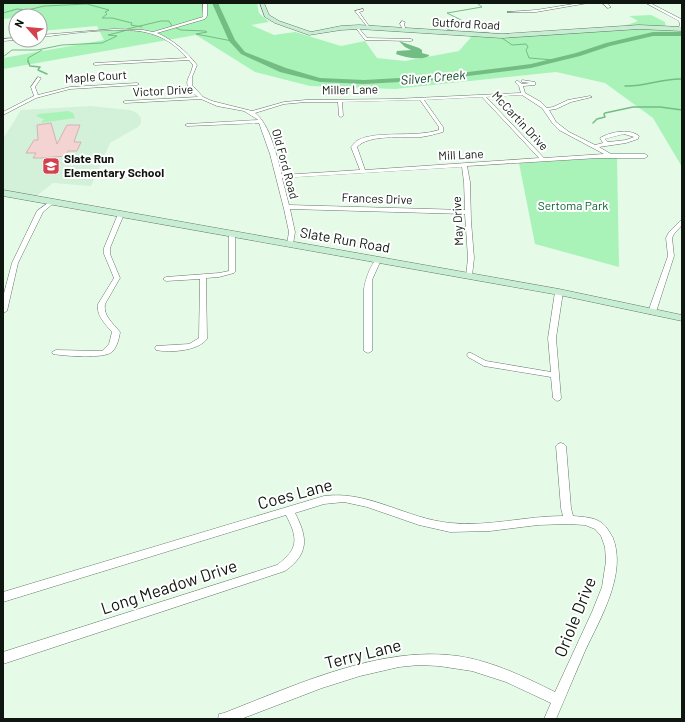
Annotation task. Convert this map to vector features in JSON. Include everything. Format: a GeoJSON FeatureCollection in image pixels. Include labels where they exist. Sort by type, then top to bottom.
{"type":"FeatureCollection","features":[{"type":"Feature","properties":{"kind":"street"},"geometry":{"type":"LineString","coordinates":[[48,35],[117,30],[152,33],[204,18],[205,3]]}},
{"type":"Feature","properties":{"kind":"street","name":"Gutford Road"},"geometry":{"type":"LineString","coordinates":[[262,3],[267,16],[307,34],[315,34],[341,28],[357,27],[502,36],[639,27],[681,29]]}},
{"type":"Feature","properties":{"kind":"street"},"geometry":{"type":"LineString","coordinates":[[509,12],[550,9],[586,3]]}},
{"type":"Feature","properties":{"kind":"street"},"geometry":{"type":"LineString","coordinates":[[604,3],[609,7]]}},
{"type":"Feature","properties":{"kind":"street"},"geometry":{"type":"LineString","coordinates":[[648,3],[680,20],[682,25],[681,29]]}},
{"type":"Feature","properties":{"kind":"street"},"geometry":{"type":"LineString","coordinates":[[362,10],[357,11],[370,28]]}},
{"type":"Feature","properties":{"kind":"street"},"geometry":{"type":"LineString","coordinates":[[403,22],[402,24],[405,30]]}},
{"type":"Feature","properties":{"kind":"street"},"geometry":{"type":"LineString","coordinates":[[357,27],[366,39],[411,40]]}},
{"type":"Feature","properties":{"kind":"street"},"geometry":{"type":"LineString","coordinates":[[152,33],[173,44],[190,59]]}},
{"type":"Feature","properties":{"kind":"street"},"geometry":{"type":"LineString","coordinates":[[95,64],[190,59]]}},
{"type":"Feature","properties":{"kind":"street","name":"Old Ford Road"},"geometry":{"type":"LineString","coordinates":[[190,59],[195,67],[189,78],[189,85],[202,98],[215,104],[251,113],[261,121],[267,132],[292,232],[290,244]]}},
{"type":"Feature","properties":{"kind":"street"},"geometry":{"type":"LineString","coordinates":[[34,97],[36,94],[33,87],[39,78]]}},
{"type":"Feature","properties":{"kind":"street"},"geometry":{"type":"LineString","coordinates":[[520,83],[523,94],[546,109],[551,121],[562,130],[595,146],[610,156]]}},
{"type":"Feature","properties":{"kind":"street","name":"Maple Court"},"geometry":{"type":"LineString","coordinates":[[3,114],[34,97],[70,88],[137,84]]}},
{"type":"Feature","properties":{"kind":"street","name":"Miller Lane"},"geometry":{"type":"LineString","coordinates":[[251,113],[288,103],[523,94]]}},
{"type":"Feature","properties":{"kind":"street","name":"McCartin Drive"},"geometry":{"type":"LineString","coordinates":[[483,96],[543,160]]}},
{"type":"Feature","properties":{"kind":"street"},"geometry":{"type":"LineString","coordinates":[[546,109],[560,106],[570,101],[590,97]]}},
{"type":"Feature","properties":{"kind":"street","name":"Victor Drive"},"geometry":{"type":"LineString","coordinates":[[124,102],[202,98]]}},
{"type":"Feature","properties":{"kind":"street"},"geometry":{"type":"LineString","coordinates":[[363,171],[354,147],[360,141],[369,138],[429,135],[440,131],[441,127],[420,99]]}},
{"type":"Feature","properties":{"kind":"street"},"geometry":{"type":"LineString","coordinates":[[340,100],[341,116]]}},
{"type":"Feature","properties":{"kind":"street"},"geometry":{"type":"LineString","coordinates":[[187,125],[261,121]]}},
{"type":"Feature","properties":{"kind":"street"},"geometry":{"type":"LineString","coordinates":[[595,146],[606,143],[628,141],[636,138],[637,136],[630,133],[624,133],[602,138],[606,143]]}},
{"type":"Feature","properties":{"kind":"street","name":"Mill Lane"},"geometry":{"type":"LineString","coordinates":[[279,177],[610,156],[644,156]]}},
{"type":"Feature","properties":{"kind":"street","name":"May Drive"},"geometry":{"type":"LineString","coordinates":[[464,165],[467,182],[467,212],[471,258],[469,276]]}},
{"type":"Feature","properties":{"kind":"street","name":"Slate Run Road"},"geometry":{"type":"LineString","coordinates":[[3,193],[559,292],[682,318]]}},
{"type":"Feature","properties":{"kind":"street"},"geometry":{"type":"LineString","coordinates":[[3,311],[15,263],[40,212],[52,202]]}},
{"type":"Feature","properties":{"kind":"street","name":"Frances Drive"},"geometry":{"type":"LineString","coordinates":[[286,207],[467,212]]}},
{"type":"Feature","properties":{"kind":"street"},"geometry":{"type":"LineString","coordinates":[[56,352],[104,353],[112,347],[116,332],[103,316],[101,311],[101,303],[114,285],[117,278],[107,254],[107,248],[121,214]]}},
{"type":"Feature","properties":{"kind":"street"},"geometry":{"type":"LineString","coordinates":[[652,312],[671,256],[668,238],[670,233],[682,222]]}},
{"type":"Feature","properties":{"kind":"street"},"geometry":{"type":"LineString","coordinates":[[166,279],[232,272],[232,234]]}},
{"type":"Feature","properties":{"kind":"street"},"geometry":{"type":"LineString","coordinates":[[368,352],[368,289],[369,280],[378,260]]}},
{"type":"Feature","properties":{"kind":"street"},"geometry":{"type":"LineString","coordinates":[[159,348],[190,346],[201,342],[203,339],[203,276]]}},
{"type":"Feature","properties":{"kind":"street"},"geometry":{"type":"LineString","coordinates":[[557,398],[552,338],[559,292]]}},
{"type":"Feature","properties":{"kind":"street"},"geometry":{"type":"LineString","coordinates":[[471,355],[484,363],[555,375]]}},
{"type":"Feature","properties":{"kind":"street"},"geometry":{"type":"LineString","coordinates":[[561,446],[566,508],[569,520]]}},
{"type":"Feature","properties":{"kind":"street","name":"Coes Lane"},"geometry":{"type":"LineString","coordinates":[[3,598],[289,510],[324,500],[346,497],[370,503],[397,514],[426,522],[457,528],[503,526],[569,520],[585,521],[600,526]]}},
{"type":"Feature","properties":{"kind":"street","name":"Long Meadow Drive"},"geometry":{"type":"LineString","coordinates":[[3,658],[281,568],[297,555],[300,546],[297,524],[289,510]]}},
{"type":"Feature","properties":{"kind":"street","name":"Oriole Drive"},"geometry":{"type":"LineString","coordinates":[[550,719],[599,611],[609,580],[611,553],[608,538],[600,526]]}},
{"type":"Feature","properties":{"kind":"street","name":"Terry Lane"},"geometry":{"type":"LineString","coordinates":[[224,719],[327,680],[378,664],[412,659],[461,662],[492,670],[558,700]]}},
{"type":"Feature","properties":{"kind":"shaded area"},"geometry":{"type":"Polygon","coordinates":[[[399,41],[419,48],[422,50],[422,53],[429,56],[417,58],[396,54],[397,51],[411,50],[399,41]]]}},
{"type":"Feature","properties":{"kind":"shaded area","name":"Slate Run Elementary School"},"geometry":{"type":"Polygon","coordinates":[[[90,106],[130,110],[137,113],[141,118],[141,123],[138,127],[110,143],[91,186],[53,183],[35,197],[3,191],[3,139],[21,110],[90,106]]]}},
{"type":"Feature","properties":{"kind":"green space"},"geometry":{"type":"Polygon","coordinates":[[[3,3],[257,3],[259,13],[269,22],[251,25],[274,35],[295,32],[341,46],[365,41],[377,58],[405,61],[459,51],[472,36],[509,38],[619,28],[638,21],[629,16],[651,15],[665,22],[666,30],[682,31],[682,167],[653,118],[605,83],[556,72],[395,89],[310,86],[255,72],[196,35],[3,69],[3,58],[104,40],[97,26],[48,30],[48,8],[8,8],[8,19],[3,19],[3,3]]]}},
{"type":"Feature","properties":{"kind":"green space"},"geometry":{"type":"Polygon","coordinates":[[[68,111],[73,113],[75,118],[41,123],[44,119],[36,116],[39,114],[68,111]]]}},
{"type":"Feature","properties":{"kind":"green space","name":"Sertoma Park"},"geometry":{"type":"Polygon","coordinates":[[[617,157],[619,267],[535,244],[519,163],[617,157]]]}},
{"type":"Feature","properties":{"kind":"building","name":"Slate Run Elementary School"},"geometry":{"type":"Polygon","coordinates":[[[51,123],[57,144],[67,125],[80,125],[74,142],[81,142],[77,151],[68,151],[66,156],[33,158],[36,153],[26,153],[34,140],[38,140],[37,125],[51,123]]]}},
{"type":"Feature","properties":{"kind":"waterway","name":"Silver Creek"},"geometry":{"type":"LineString","coordinates":[[215,3],[232,41],[243,53],[283,70],[320,80],[364,82],[436,78],[531,66],[578,55],[608,44],[653,34],[682,34]]}},
{"type":"Feature","properties":{"kind":"waterway"},"geometry":{"type":"LineString","coordinates":[[453,31],[447,29],[446,27],[463,21],[447,13],[482,7],[477,3]]}},
{"type":"Feature","properties":{"kind":"waterway"},"geometry":{"type":"LineString","coordinates":[[3,13],[17,9],[28,10],[44,6],[87,4],[109,10],[105,12],[107,14],[102,18],[112,18],[132,23],[131,25],[138,26]]}},
{"type":"Feature","properties":{"kind":"waterway"},"geometry":{"type":"LineString","coordinates":[[138,26],[161,21],[169,21],[172,26]]}},
{"type":"Feature","properties":{"kind":"waterway"},"geometry":{"type":"LineString","coordinates":[[127,29],[138,26]]}},
{"type":"Feature","properties":{"kind":"waterway"},"geometry":{"type":"LineString","coordinates":[[176,28],[181,30],[205,31],[207,32],[196,34],[232,41]]}},
{"type":"Feature","properties":{"kind":"waterway"},"geometry":{"type":"LineString","coordinates":[[3,57],[12,50],[37,50],[62,45],[102,43],[117,36],[108,35],[124,31]]}},
{"type":"Feature","properties":{"kind":"waterway"},"geometry":{"type":"LineString","coordinates":[[468,32],[489,33]]}},
{"type":"Feature","properties":{"kind":"waterway"},"geometry":{"type":"LineString","coordinates":[[502,38],[512,45],[526,44],[528,47],[526,50],[529,58],[554,60]]}},
{"type":"Feature","properties":{"kind":"waterway"},"geometry":{"type":"LineString","coordinates":[[28,61],[28,58],[42,50]]}},
{"type":"Feature","properties":{"kind":"waterway"},"geometry":{"type":"LineString","coordinates":[[28,61],[30,66],[40,67],[38,70],[47,74]]}},
{"type":"Feature","properties":{"kind":"waterway"},"geometry":{"type":"LineString","coordinates":[[625,86],[682,79]]}},
{"type":"Feature","properties":{"kind":"waterway"},"geometry":{"type":"LineString","coordinates":[[593,123],[597,119],[605,117],[605,113],[633,107],[660,107],[682,110]]}},
{"type":"Feature","properties":{"kind":"place","name":"Slate Run Elementary School"},"geometry":{"type":"Point","coordinates":[51,166]}}]}
